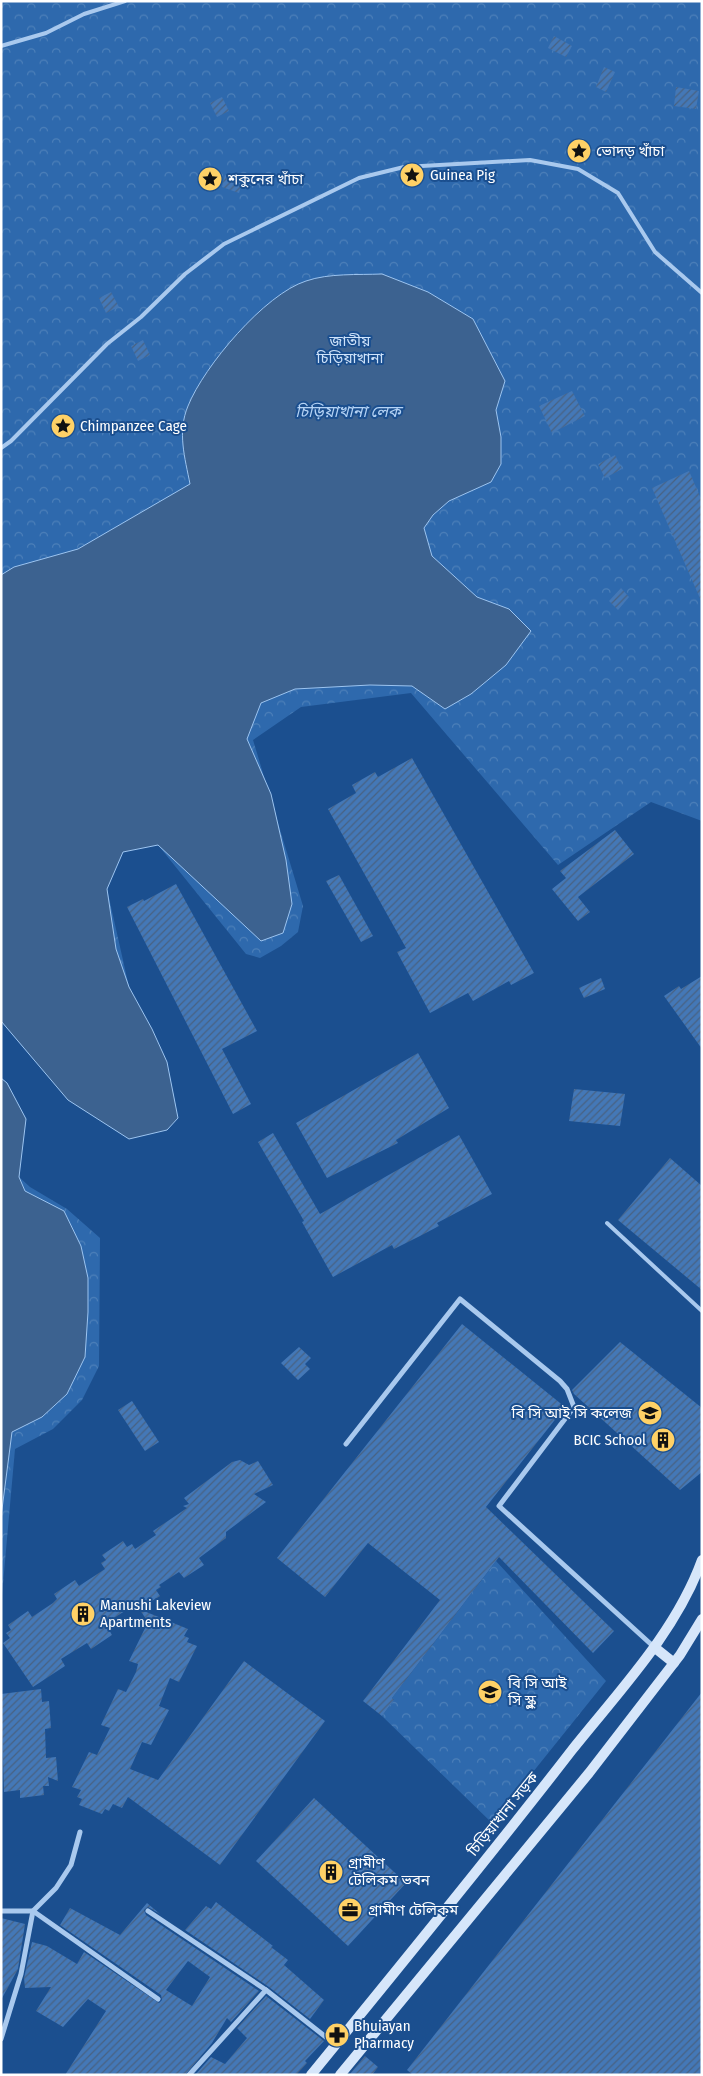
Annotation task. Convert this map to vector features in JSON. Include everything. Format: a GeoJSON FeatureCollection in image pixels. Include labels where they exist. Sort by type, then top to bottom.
{"type":"FeatureCollection","features":[{"type":"Feature","properties":{"kind":"main road","name":"চিড়িয়াখানা সড়ক"},"geometry":{"type":"LineString","coordinates":[[311,2075],[654,1647],[680,1608],[702,1560]]}},
{"type":"Feature","properties":{"kind":"main road"},"geometry":{"type":"LineString","coordinates":[[346,2073],[588,1773],[674,1663],[702,1619]]}},
{"type":"Feature","properties":{"kind":"main road"},"geometry":{"type":"LineString","coordinates":[[654,1647],[674,1663]]}},
{"type":"Feature","properties":{"kind":"street"},"geometry":{"type":"LineString","coordinates":[[346,1444],[460,1299],[560,1381],[567,1389],[574,1408],[499,1506],[654,1647]]}},
{"type":"Feature","properties":{"kind":"street"},"geometry":{"type":"LineString","coordinates":[[1,2039],[21,1974],[34,1911],[56,1888],[71,1865],[80,1832]]}},
{"type":"Feature","properties":{"kind":"street"},"geometry":{"type":"LineString","coordinates":[[1,1911],[34,1911],[158,1999]]}},
{"type":"Feature","properties":{"kind":"street"},"geometry":{"type":"LineString","coordinates":[[148,1912],[266,1990],[336,2045]]}},
{"type":"Feature","properties":{"kind":"street"},"geometry":{"type":"LineString","coordinates":[[189,2075],[266,1990]]}},
{"type":"Feature","properties":{"kind":"street"},"geometry":{"type":"LineString","coordinates":[[1,2014],[9,2017]]}},
{"type":"Feature","properties":{"kind":"lane"},"geometry":{"type":"LineString","coordinates":[[1,46],[46,33],[84,14],[125,1]]}},
{"type":"Feature","properties":{"kind":"lane"},"geometry":{"type":"LineString","coordinates":[[1,448],[11,441],[107,344],[141,317],[185,274],[224,244],[359,178],[404,167],[530,160],[578,169],[618,193],[654,252],[702,293]]}},
{"type":"Feature","properties":{"kind":"lane"},"geometry":{"type":"LineString","coordinates":[[607,1224],[702,1311]]}},
{"type":"Feature","properties":{"kind":"green space","name":"জাতীয় চিড়িয়াখানা"},"geometry":{"type":"Polygon","coordinates":[[[1,1],[702,1],[702,821],[651,802],[558,865],[411,693],[301,707],[253,740],[303,906],[298,932],[281,946],[260,958],[246,954],[158,845],[123,852],[107,889],[129,987],[167,1062],[178,1118],[129,1139],[68,1100],[1,1021],[1,1]]]}},
{"type":"Feature","properties":{"kind":"green space"},"geometry":{"type":"Polygon","coordinates":[[[1,1078],[7,1083],[26,1119],[19,1177],[30,1187],[67,1209],[100,1238],[99,1366],[82,1400],[53,1429],[15,1449],[1,1606],[1,1078]]]}},
{"type":"Feature","properties":{"kind":"green space"},"geometry":{"type":"Polygon","coordinates":[[[496,1561],[606,1681],[492,1823],[382,1716],[394,1700],[392,1698],[496,1561]]]}},
{"type":"Feature","properties":{"kind":"water","name":"চিড়িয়াখানা লেক"},"geometry":{"type":"Polygon","coordinates":[[[382,274],[428,292],[473,319],[505,381],[496,410],[501,437],[501,464],[491,482],[449,501],[433,515],[424,528],[432,556],[477,597],[509,609],[531,631],[506,665],[471,694],[445,709],[412,686],[370,685],[295,689],[261,703],[247,739],[271,794],[286,860],[292,904],[283,933],[261,941],[158,845],[123,852],[107,889],[116,949],[129,987],[152,1029],[167,1062],[178,1118],[167,1130],[129,1139],[68,1100],[1,1021],[1,575],[14,567],[78,549],[190,484],[182,435],[188,406],[207,371],[222,352],[238,333],[273,300],[290,288],[315,278],[382,274]]]}},
{"type":"Feature","properties":{"kind":"water"},"geometry":{"type":"Polygon","coordinates":[[[1,1078],[7,1083],[26,1119],[19,1177],[25,1191],[64,1211],[81,1246],[88,1278],[88,1312],[85,1357],[67,1394],[42,1417],[12,1432],[1,1517],[1,1078]]]}},
{"type":"Feature","properties":{"kind":"building"},"geometry":{"type":"Polygon","coordinates":[[[554,36],[572,46],[566,57],[548,48],[554,36]]]}},
{"type":"Feature","properties":{"kind":"building"},"geometry":{"type":"Polygon","coordinates":[[[604,67],[615,72],[606,92],[596,87],[604,67]]]}},
{"type":"Feature","properties":{"kind":"building"},"geometry":{"type":"Polygon","coordinates":[[[676,87],[699,91],[696,109],[674,106],[676,87]]]}},
{"type":"Feature","properties":{"kind":"building"},"geometry":{"type":"Polygon","coordinates":[[[222,97],[229,111],[217,117],[210,103],[222,97]]]}},
{"type":"Feature","properties":{"kind":"building"},"geometry":{"type":"Polygon","coordinates":[[[225,175],[243,180],[239,193],[222,187],[225,175]]]}},
{"type":"Feature","properties":{"kind":"building"},"geometry":{"type":"Polygon","coordinates":[[[111,292],[119,307],[106,313],[99,298],[111,292]]]}},
{"type":"Feature","properties":{"kind":"building"},"geometry":{"type":"Polygon","coordinates":[[[143,340],[150,355],[138,361],[131,346],[143,340]]]}},
{"type":"Feature","properties":{"kind":"building"},"geometry":{"type":"Polygon","coordinates":[[[572,391],[585,416],[552,433],[539,406],[572,391]]]}},
{"type":"Feature","properties":{"kind":"building"},"geometry":{"type":"Polygon","coordinates":[[[615,455],[622,469],[605,478],[598,464],[615,455]]]}},
{"type":"Feature","properties":{"kind":"building"},"geometry":{"type":"Polygon","coordinates":[[[689,471],[702,501],[702,603],[652,488],[689,471]]]}},
{"type":"Feature","properties":{"kind":"building"},"geometry":{"type":"Polygon","coordinates":[[[621,588],[629,597],[618,610],[609,601],[621,588]]]}},
{"type":"Feature","properties":{"kind":"building"},"geometry":{"type":"Polygon","coordinates":[[[412,758],[534,973],[511,985],[509,981],[473,1001],[468,993],[430,1013],[397,952],[406,948],[328,809],[356,793],[352,785],[375,772],[378,777],[412,758]]]}},
{"type":"Feature","properties":{"kind":"building"},"geometry":{"type":"Polygon","coordinates":[[[615,830],[634,854],[578,897],[590,912],[578,921],[552,889],[566,878],[560,871],[615,830]]]}},
{"type":"Feature","properties":{"kind":"building"},"geometry":{"type":"Polygon","coordinates":[[[339,875],[373,936],[361,942],[326,881],[339,875]]]}},
{"type":"Feature","properties":{"kind":"building"},"geometry":{"type":"Polygon","coordinates":[[[176,884],[257,1031],[222,1049],[251,1104],[233,1114],[127,907],[143,899],[144,901],[176,884]]]}},
{"type":"Feature","properties":{"kind":"building"},"geometry":{"type":"Polygon","coordinates":[[[702,976],[702,1049],[664,996],[679,986],[681,989],[702,976]]]}},
{"type":"Feature","properties":{"kind":"building"},"geometry":{"type":"Polygon","coordinates":[[[601,978],[605,989],[584,998],[579,988],[601,978]]]}},
{"type":"Feature","properties":{"kind":"building"},"geometry":{"type":"Polygon","coordinates":[[[418,1053],[449,1108],[396,1140],[398,1143],[327,1178],[296,1123],[418,1053]]]}},
{"type":"Feature","properties":{"kind":"building"},"geometry":{"type":"Polygon","coordinates":[[[574,1089],[625,1094],[620,1126],[569,1121],[574,1089]]]}},
{"type":"Feature","properties":{"kind":"building"},"geometry":{"type":"Polygon","coordinates":[[[273,1133],[320,1214],[459,1135],[492,1194],[437,1223],[439,1226],[420,1236],[394,1249],[392,1245],[333,1277],[302,1222],[304,1221],[258,1142],[273,1133]]]}},
{"type":"Feature","properties":{"kind":"building"},"geometry":{"type":"Polygon","coordinates":[[[670,1158],[702,1186],[702,1290],[618,1220],[670,1158]]]}},
{"type":"Feature","properties":{"kind":"building"},"geometry":{"type":"Polygon","coordinates":[[[462,1324],[565,1407],[486,1507],[614,1631],[593,1653],[499,1557],[392,1698],[394,1700],[382,1716],[363,1701],[440,1600],[368,1543],[325,1597],[277,1558],[462,1324]]]}},
{"type":"Feature","properties":{"kind":"building","name":"BCIC School"},"geometry":{"type":"Polygon","coordinates":[[[620,1342],[702,1408],[702,1472],[680,1490],[574,1394],[572,1390],[620,1342]]]}},
{"type":"Feature","properties":{"kind":"building"},"geometry":{"type":"Polygon","coordinates":[[[299,1347],[311,1358],[305,1364],[310,1369],[298,1380],[281,1363],[299,1347]]]}},
{"type":"Feature","properties":{"kind":"building"},"geometry":{"type":"Polygon","coordinates":[[[132,1401],[159,1442],[145,1451],[118,1410],[132,1401]]]}},
{"type":"Feature","properties":{"kind":"building"},"geometry":{"type":"Polygon","coordinates":[[[240,1460],[249,1465],[258,1461],[273,1485],[254,1494],[266,1502],[226,1532],[226,1538],[199,1558],[204,1565],[184,1578],[179,1572],[159,1585],[161,1587],[156,1590],[160,1596],[139,1609],[136,1604],[109,1621],[112,1626],[108,1628],[112,1635],[91,1649],[87,1643],[61,1659],[65,1666],[33,1687],[3,1643],[10,1638],[6,1633],[11,1630],[8,1625],[28,1611],[32,1617],[53,1603],[57,1599],[54,1594],[75,1580],[79,1586],[105,1569],[101,1563],[106,1560],[102,1555],[123,1541],[127,1547],[132,1544],[135,1549],[156,1535],[153,1531],[187,1508],[183,1506],[189,1504],[184,1498],[232,1462],[240,1460]]]}},
{"type":"Feature","properties":{"kind":"building"},"geometry":{"type":"Polygon","coordinates":[[[139,1609],[188,1629],[184,1636],[189,1638],[187,1642],[197,1646],[179,1682],[170,1678],[159,1706],[169,1710],[151,1745],[142,1742],[130,1769],[158,1780],[244,1661],[325,1721],[220,1865],[128,1797],[122,1808],[113,1804],[109,1811],[105,1809],[102,1814],[79,1805],[82,1799],[77,1797],[81,1790],[72,1787],[89,1752],[97,1755],[110,1728],[101,1725],[118,1689],[126,1692],[136,1672],[138,1664],[129,1661],[148,1622],[139,1609]]]}},
{"type":"Feature","properties":{"kind":"building"},"geometry":{"type":"Polygon","coordinates":[[[41,1689],[42,1702],[49,1701],[51,1728],[45,1729],[46,1758],[56,1757],[58,1781],[48,1777],[49,1786],[43,1786],[44,1795],[20,1798],[20,1790],[4,1792],[1,1694],[41,1689]]]}},
{"type":"Feature","properties":{"kind":"building"},"geometry":{"type":"Polygon","coordinates":[[[702,1692],[702,2075],[413,2075],[407,2070],[702,1692]]]}},
{"type":"Feature","properties":{"kind":"building","name":"গ্রামীণ টেলিকম ভবন"},"geometry":{"type":"Polygon","coordinates":[[[314,1798],[406,1883],[348,1946],[256,1861],[314,1798]]]}},
{"type":"Feature","properties":{"kind":"building"},"geometry":{"type":"Polygon","coordinates":[[[216,1902],[273,1946],[271,1947],[288,1960],[284,1965],[324,2000],[310,2019],[269,1987],[185,1930],[206,1906],[211,1909],[216,1902]]]}},
{"type":"Feature","properties":{"kind":"building"},"geometry":{"type":"Polygon","coordinates":[[[147,1903],[160,1914],[148,1907],[144,1910],[146,1915],[259,1991],[231,2022],[227,2018],[212,2043],[185,2075],[65,2075],[106,2011],[88,1999],[63,2027],[36,2011],[51,1987],[25,1988],[24,1978],[32,1942],[47,1946],[77,1964],[84,1952],[159,2003],[162,2000],[161,1995],[60,1925],[70,1908],[120,1935],[147,1903]],[[188,1961],[166,1990],[192,2006],[210,1977],[188,1961]]]}},
{"type":"Feature","properties":{"kind":"building"},"geometry":{"type":"Polygon","coordinates":[[[1,1918],[25,1924],[18,1969],[1,2000],[1,1918]]]}},
{"type":"Feature","properties":{"kind":"building"},"geometry":{"type":"Polygon","coordinates":[[[266,1996],[324,2041],[305,2061],[307,2063],[296,2075],[195,2075],[211,2057],[225,2064],[247,2038],[237,2028],[266,1996]]]}},
{"type":"Feature","properties":{"kind":"building"},"geometry":{"type":"Polygon","coordinates":[[[365,2056],[378,2067],[372,2075],[349,2075],[365,2056]]]}},
{"type":"Feature","properties":{"kind":"place","name":"ভোদড় খাঁচা"},"geometry":{"type":"Point","coordinates":[579,151]}},
{"type":"Feature","properties":{"kind":"place","name":"Guinea Pig"},"geometry":{"type":"Point","coordinates":[412,175]}},
{"type":"Feature","properties":{"kind":"place","name":"শকুনের খাঁচা"},"geometry":{"type":"Point","coordinates":[210,179]}},
{"type":"Feature","properties":{"kind":"place","name":"Chimpanzee Cage"},"geometry":{"type":"Point","coordinates":[63,426]}},
{"type":"Feature","properties":{"kind":"place","name":"বি সি আই সি কলেজ"},"geometry":{"type":"Point","coordinates":[650,1413]}},
{"type":"Feature","properties":{"kind":"place","name":"BCIC School"},"geometry":{"type":"Point","coordinates":[663,1440]}},
{"type":"Feature","properties":{"kind":"place","name":"Manushi Lakeview Apartments"},"geometry":{"type":"Point","coordinates":[83,1614]}},
{"type":"Feature","properties":{"kind":"place","name":"বি সি আই সি স্কুল"},"geometry":{"type":"Point","coordinates":[490,1692]}},
{"type":"Feature","properties":{"kind":"place","name":"গ্রামীণ টেলিকম ভবন"},"geometry":{"type":"Point","coordinates":[331,1872]}},
{"type":"Feature","properties":{"kind":"place","name":"গ্রামীণ টেলিকম"},"geometry":{"type":"Point","coordinates":[350,1910]}},
{"type":"Feature","properties":{"kind":"place","name":"Bhuiayan Pharmacy"},"geometry":{"type":"Point","coordinates":[337,2035]}}]}
